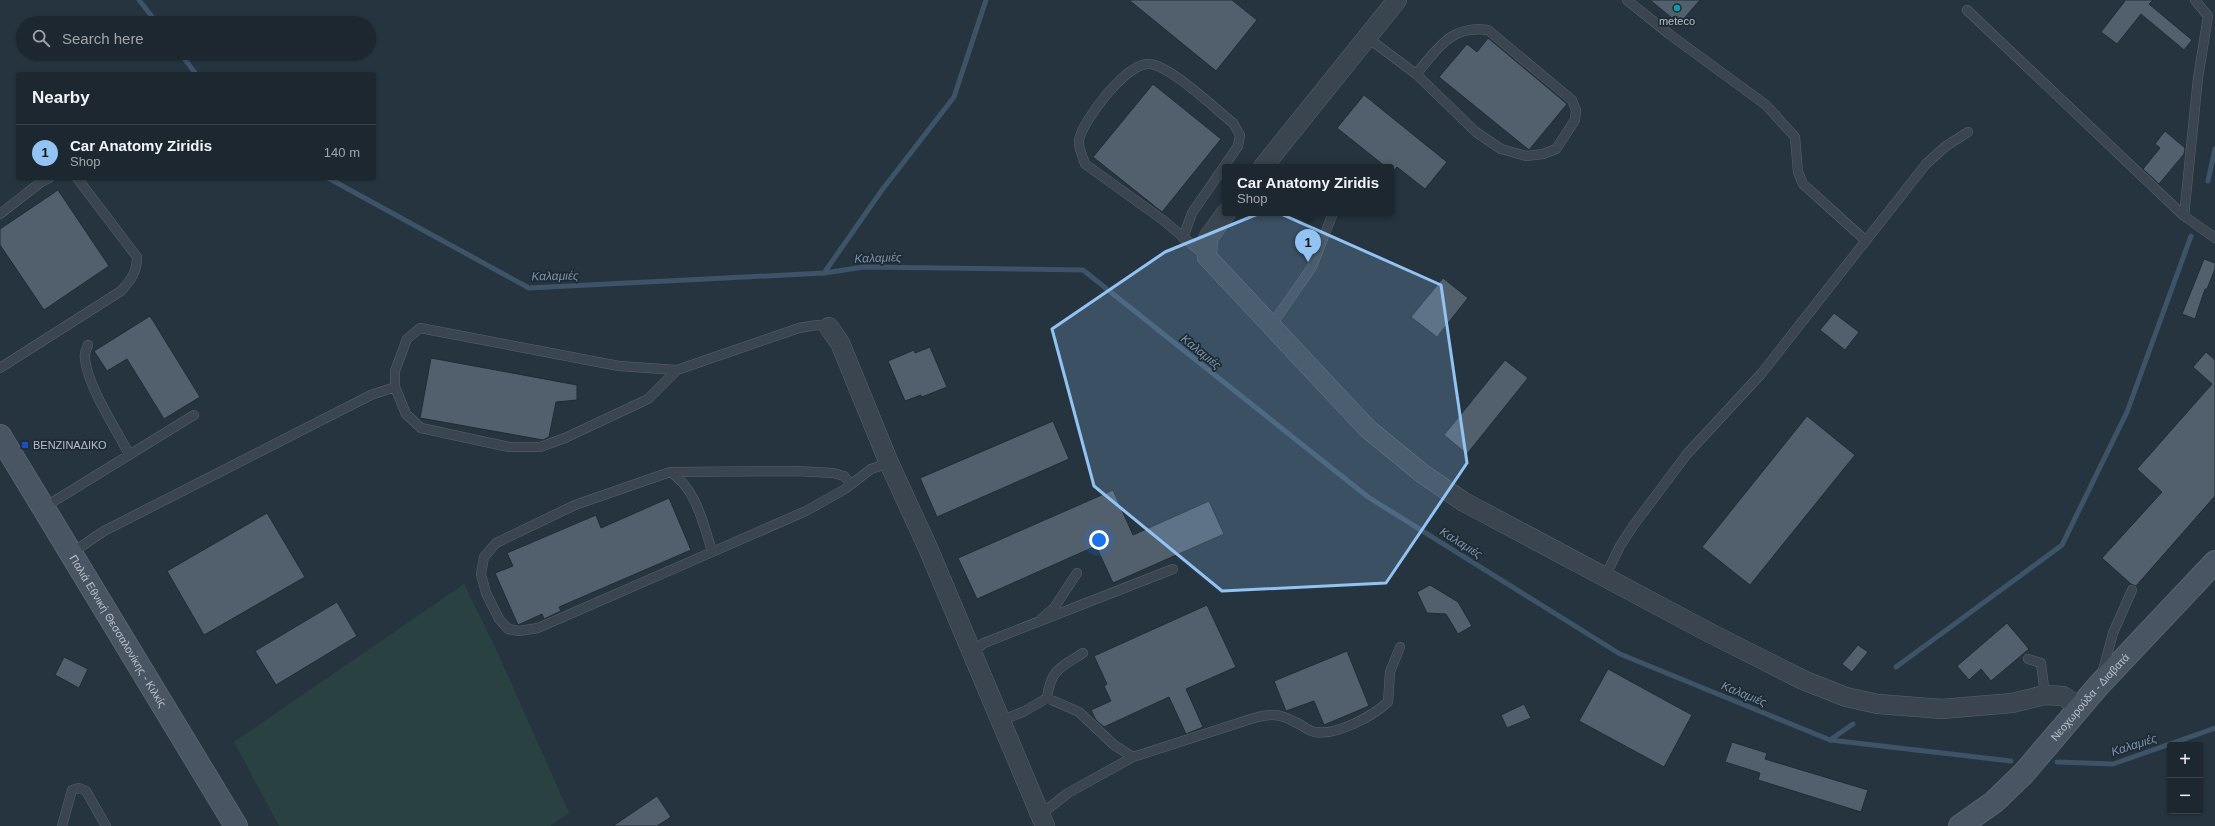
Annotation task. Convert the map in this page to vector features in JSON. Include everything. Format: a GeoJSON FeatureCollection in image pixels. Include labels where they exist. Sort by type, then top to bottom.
{"type":"FeatureCollection","features":[{"type":"Feature","properties":{"kind":"main road","name":"Παλιά Εθνική Θεσσαλονίκης - Κιλκίς"},"geometry":{"type":"LineString","coordinates":[[0,436],[70,554],[236,826]]}},
{"type":"Feature","properties":{"kind":"main road","name":"Νεοχωρούδα - Διαβατά"},"geometry":{"type":"LineString","coordinates":[[1960,826],[1994,802],[2024,773],[2100,685],[2215,562]]}},
{"type":"Feature","properties":{"kind":"street"},"geometry":{"type":"LineString","coordinates":[[1265,164],[1398,0]]}},
{"type":"Feature","properties":{"kind":"street"},"geometry":{"type":"LineString","coordinates":[[1224,216],[1208,238],[1207,257],[1368,429],[1423,474],[1464,502],[1797,677],[1846,697],[1878,704],[1942,709],[2012,703],[2045,694],[2063,696],[2081,708]]}},
{"type":"Feature","properties":{"kind":"street"},"geometry":{"type":"LineString","coordinates":[[829,327],[840,342],[889,462],[928,548],[1042,821]]}},
{"type":"Feature","properties":{"kind":"lane"},"geometry":{"type":"LineString","coordinates":[[1627,0],[1669,34],[1766,106],[1795,137],[1798,172],[1804,184],[1866,240]]}},
{"type":"Feature","properties":{"kind":"lane"},"geometry":{"type":"LineString","coordinates":[[2184,216],[2198,78],[2208,16],[2195,0]]}},
{"type":"Feature","properties":{"kind":"lane"},"geometry":{"type":"LineString","coordinates":[[1967,10],[2184,216],[2215,238]]}},
{"type":"Feature","properties":{"kind":"lane"},"geometry":{"type":"LineString","coordinates":[[1368,38],[1416,74],[1476,132],[1501,149],[1526,156],[1543,154],[1556,149],[1575,120],[1576,110],[1572,100],[1488,30],[1473,28],[1451,36],[1416,74]]}},
{"type":"Feature","properties":{"kind":"lane"},"geometry":{"type":"LineString","coordinates":[[1207,257],[1163,220],[1085,164],[1079,142],[1088,119],[1116,85],[1137,66],[1149,64],[1168,71],[1233,123],[1240,135],[1238,146],[1226,164]]}},
{"type":"Feature","properties":{"kind":"lane"},"geometry":{"type":"LineString","coordinates":[[1605,577],[1615,556],[1633,526],[1687,454],[1761,374],[1926,164],[1946,146],[1968,132]]}},
{"type":"Feature","properties":{"kind":"lane"},"geometry":{"type":"LineString","coordinates":[[1183,238],[1192,213],[1222,169]]}},
{"type":"Feature","properties":{"kind":"lane"},"geometry":{"type":"LineString","coordinates":[[0,214],[45,180]]}},
{"type":"Feature","properties":{"kind":"lane"},"geometry":{"type":"LineString","coordinates":[[0,368],[121,291],[131,279],[137,267],[137,257],[79,180]]}},
{"type":"Feature","properties":{"kind":"lane"},"geometry":{"type":"LineString","coordinates":[[1271,326],[1312,267],[1332,216]]}},
{"type":"Feature","properties":{"kind":"lane"},"geometry":{"type":"LineString","coordinates":[[677,370],[648,399],[565,438],[540,447],[509,447],[421,428],[406,414],[396,387],[395,371],[400,354],[407,339],[420,328],[618,366],[677,370],[799,328],[817,325],[829,327]]}},
{"type":"Feature","properties":{"kind":"lane"},"geometry":{"type":"LineString","coordinates":[[88,345],[85,350],[84,359],[91,381],[130,454]]}},
{"type":"Feature","properties":{"kind":"lane"},"geometry":{"type":"LineString","coordinates":[[70,554],[111,528],[371,395],[396,387]]}},
{"type":"Feature","properties":{"kind":"lane"},"geometry":{"type":"LineString","coordinates":[[43,508],[194,415]]}},
{"type":"Feature","properties":{"kind":"lane"},"geometry":{"type":"LineString","coordinates":[[850,483],[844,476],[833,473],[796,471],[670,472],[575,505],[496,543],[484,557],[480,574],[486,593],[499,619],[508,629],[519,631],[538,628],[806,511],[845,489],[850,483],[871,469],[889,462]]}},
{"type":"Feature","properties":{"kind":"lane"},"geometry":{"type":"LineString","coordinates":[[670,472],[682,479],[696,503],[712,551]]}},
{"type":"Feature","properties":{"kind":"lane"},"geometry":{"type":"LineString","coordinates":[[971,653],[984,642],[1173,569]]}},
{"type":"Feature","properties":{"kind":"lane"},"geometry":{"type":"LineString","coordinates":[[1036,623],[1054,608],[1077,573]]}},
{"type":"Feature","properties":{"kind":"lane"},"geometry":{"type":"LineString","coordinates":[[2100,685],[2113,633],[2132,590]]}},
{"type":"Feature","properties":{"kind":"lane"},"geometry":{"type":"LineString","coordinates":[[1042,821],[1068,793],[1133,757],[1179,741],[1272,714],[1283,715],[1314,732],[1329,732],[1375,714],[1388,702],[1390,672],[1400,647]]}},
{"type":"Feature","properties":{"kind":"lane"},"geometry":{"type":"LineString","coordinates":[[1047,698],[1049,683],[1054,672],[1083,653]]}},
{"type":"Feature","properties":{"kind":"lane"},"geometry":{"type":"LineString","coordinates":[[2028,659],[2041,663],[2045,694]]}},
{"type":"Feature","properties":{"kind":"lane"},"geometry":{"type":"LineString","coordinates":[[1047,698],[1079,712],[1114,745],[1133,757]]}},
{"type":"Feature","properties":{"kind":"lane"},"geometry":{"type":"LineString","coordinates":[[1000,721],[1023,712],[1047,698]]}},
{"type":"Feature","properties":{"kind":"lane"},"geometry":{"type":"LineString","coordinates":[[62,826],[72,790],[79,788],[86,792],[106,826]]}},
{"type":"Feature","properties":{"kind":"highlighted area"},"geometry":{"type":"Polygon","coordinates":[[[1270,209],[1441,285],[1467,463],[1386,583],[1222,591],[1094,486],[1052,329],[1165,252],[1270,209]]]}},
{"type":"Feature","properties":{"kind":"green space"},"geometry":{"type":"Polygon","coordinates":[[[464,584],[496,649],[569,813],[550,826],[279,826],[234,742],[464,584]]]}},
{"type":"Feature","properties":{"kind":"building"},"geometry":{"type":"Polygon","coordinates":[[[1129,0],[1232,0],[1257,20],[1216,71],[1129,0]]]}},
{"type":"Feature","properties":{"kind":"building","name":"meteco"},"geometry":{"type":"Polygon","coordinates":[[[1650,0],[1700,0],[1681,22],[1674,16],[1672,18],[1650,0]]]}},
{"type":"Feature","properties":{"kind":"building"},"geometry":{"type":"Polygon","coordinates":[[[2124,0],[2153,0],[2149,4],[2192,40],[2184,50],[2141,14],[2117,44],[2101,32],[2125,1],[2124,0]]]}},
{"type":"Feature","properties":{"kind":"building"},"geometry":{"type":"Polygon","coordinates":[[[1488,38],[1567,104],[1529,150],[1439,77],[1467,44],[1477,52],[1488,38]]]}},
{"type":"Feature","properties":{"kind":"building"},"geometry":{"type":"Polygon","coordinates":[[[1153,84],[1221,139],[1162,212],[1093,157],[1153,84]]]}},
{"type":"Feature","properties":{"kind":"building"},"geometry":{"type":"Polygon","coordinates":[[[1364,95],[1447,162],[1425,189],[1397,167],[1394,170],[1394,164],[1382,164],[1337,128],[1364,95]]]}},
{"type":"Feature","properties":{"kind":"building"},"geometry":{"type":"Polygon","coordinates":[[[2165,131],[2185,148],[2184,154],[2159,184],[2143,169],[2160,148],[2155,144],[2165,131]]]}},
{"type":"Feature","properties":{"kind":"building"},"geometry":{"type":"Polygon","coordinates":[[[58,190],[109,266],[44,310],[0,245],[0,229],[58,190]]]}},
{"type":"Feature","properties":{"kind":"building"},"geometry":{"type":"Polygon","coordinates":[[[2204,259],[2215,263],[2215,269],[2207,289],[2205,289],[2195,319],[2182,314],[2204,259]]]}},
{"type":"Feature","properties":{"kind":"building"},"geometry":{"type":"Polygon","coordinates":[[[1443,278],[1468,298],[1437,337],[1411,317],[1443,278]]]}},
{"type":"Feature","properties":{"kind":"building"},"geometry":{"type":"Polygon","coordinates":[[[1834,313],[1859,332],[1845,350],[1820,330],[1834,313]]]}},
{"type":"Feature","properties":{"kind":"building"},"geometry":{"type":"Polygon","coordinates":[[[150,316],[200,397],[164,419],[127,359],[107,371],[94,351],[150,316]]]}},
{"type":"Feature","properties":{"kind":"building"},"geometry":{"type":"Polygon","coordinates":[[[930,347],[947,387],[922,397],[921,395],[905,401],[888,361],[914,350],[915,353],[930,347]]]}},
{"type":"Feature","properties":{"kind":"building"},"geometry":{"type":"Polygon","coordinates":[[[2206,352],[2215,360],[2215,496],[2136,586],[2131,584],[2102,558],[2162,492],[2137,469],[2212,384],[2193,367],[2206,352]]]}},
{"type":"Feature","properties":{"kind":"building"},"geometry":{"type":"Polygon","coordinates":[[[431,358],[577,385],[577,400],[556,402],[549,437],[543,440],[420,418],[431,358]]]}},
{"type":"Feature","properties":{"kind":"building"},"geometry":{"type":"Polygon","coordinates":[[[1505,360],[1528,378],[1467,454],[1444,435],[1505,360]]]}},
{"type":"Feature","properties":{"kind":"building"},"geometry":{"type":"Polygon","coordinates":[[[1807,416],[1855,455],[1750,585],[1702,547],[1807,416]]]}},
{"type":"Feature","properties":{"kind":"building"},"geometry":{"type":"Polygon","coordinates":[[[1053,421],[1069,459],[937,517],[920,478],[1053,421]]]}},
{"type":"Feature","properties":{"kind":"building"},"geometry":{"type":"Polygon","coordinates":[[[1113,490],[1133,535],[1209,501],[1224,534],[1113,583],[1096,546],[977,599],[958,558],[1113,490]]]}},
{"type":"Feature","properties":{"kind":"building"},"geometry":{"type":"Polygon","coordinates":[[[669,498],[691,550],[559,607],[561,611],[544,619],[542,614],[518,625],[495,573],[513,566],[507,553],[596,515],[601,528],[669,498]]]}},
{"type":"Feature","properties":{"kind":"building"},"geometry":{"type":"Polygon","coordinates":[[[267,513],[305,577],[204,635],[167,571],[267,513]]]}},
{"type":"Feature","properties":{"kind":"building"},"geometry":{"type":"Polygon","coordinates":[[[1430,585],[1458,602],[1472,626],[1458,634],[1446,614],[1427,613],[1417,592],[1430,585]]]}},
{"type":"Feature","properties":{"kind":"building"},"geometry":{"type":"Polygon","coordinates":[[[337,602],[357,636],[276,685],[255,651],[337,602]]]}},
{"type":"Feature","properties":{"kind":"building"},"geometry":{"type":"Polygon","coordinates":[[[1207,605],[1236,667],[1186,689],[1203,727],[1186,734],[1169,697],[1104,727],[1096,720],[1091,710],[1111,701],[1104,686],[1107,684],[1094,656],[1207,605]]]}},
{"type":"Feature","properties":{"kind":"building"},"geometry":{"type":"Polygon","coordinates":[[[2007,623],[2029,649],[1991,681],[1981,669],[1969,680],[1957,666],[2007,623]]]}},
{"type":"Feature","properties":{"kind":"building"},"geometry":{"type":"Polygon","coordinates":[[[1858,645],[1868,652],[1852,672],[1842,664],[1858,645]]]}},
{"type":"Feature","properties":{"kind":"building"},"geometry":{"type":"Polygon","coordinates":[[[1347,651],[1369,706],[1324,725],[1314,701],[1286,711],[1274,681],[1347,651]]]}},
{"type":"Feature","properties":{"kind":"building"},"geometry":{"type":"Polygon","coordinates":[[[64,657],[88,669],[79,688],[55,675],[64,657]]]}},
{"type":"Feature","properties":{"kind":"building"},"geometry":{"type":"Polygon","coordinates":[[[1608,669],[1692,715],[1664,767],[1579,721],[1608,669]]]}},
{"type":"Feature","properties":{"kind":"building"},"geometry":{"type":"Polygon","coordinates":[[[1524,704],[1531,718],[1507,728],[1501,715],[1524,704]]]}},
{"type":"Feature","properties":{"kind":"building"},"geometry":{"type":"Polygon","coordinates":[[[1732,742],[1767,753],[1765,759],[1868,790],[1861,812],[1758,780],[1760,773],[1725,762],[1732,742]]]}},
{"type":"Feature","properties":{"kind":"building"},"geometry":{"type":"Polygon","coordinates":[[[657,796],[671,817],[657,826],[613,826],[657,796]]]}},
{"type":"Feature","properties":{"kind":"waterway","name":"Καλαμιές"},"geometry":{"type":"LineString","coordinates":[[139,0],[152,16]]}},
{"type":"Feature","properties":{"kind":"waterway"},"geometry":{"type":"LineString","coordinates":[[824,273],[882,190],[954,97],[986,0]]}},
{"type":"Feature","properties":{"kind":"waterway","name":"Καλαμιές"},"geometry":{"type":"LineString","coordinates":[[185,60],[194,72]]}},
{"type":"Feature","properties":{"kind":"waterway"},"geometry":{"type":"LineString","coordinates":[[2208,181],[2215,149]]}},
{"type":"Feature","properties":{"kind":"waterway","name":"Καλαμιές"},"geometry":{"type":"LineString","coordinates":[[332,180],[529,288],[824,273],[864,267],[1083,270],[1368,497],[1620,654],[1830,740],[2011,761]]}},
{"type":"Feature","properties":{"kind":"waterway"},"geometry":{"type":"LineString","coordinates":[[1896,667],[2062,545],[2127,412],[2191,236]]}},
{"type":"Feature","properties":{"kind":"waterway"},"geometry":{"type":"LineString","coordinates":[[1830,740],[1853,724]]}},
{"type":"Feature","properties":{"kind":"waterway","name":"Καλαμιές"},"geometry":{"type":"LineString","coordinates":[[2057,762],[2113,764],[2215,728]]}},
{"type":"Feature","properties":{"kind":"place","name":"meteco"},"geometry":{"type":"Point","coordinates":[1677,8]}},
{"type":"Feature","properties":{"kind":"place","name":"Car Anatomy Ziridis"},"geometry":{"type":"Point","coordinates":[1308,262]}},
{"type":"Feature","properties":{"kind":"place","name":"ΒΕΝΖΙΝΑΔΙΚΟ"},"geometry":{"type":"Point","coordinates":[25,445]}}]}
